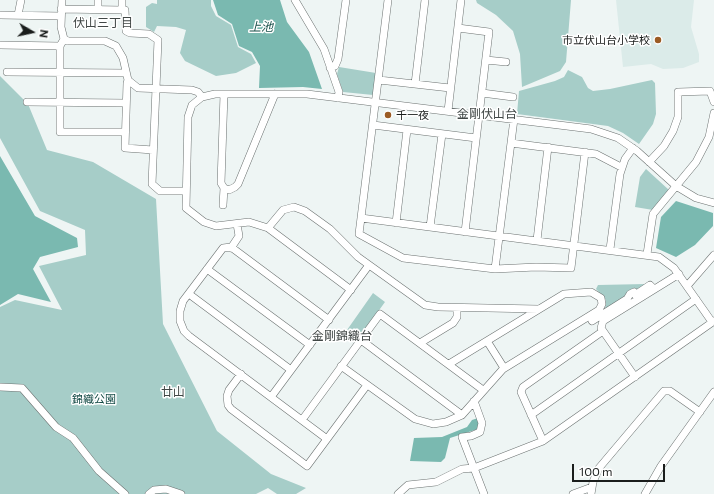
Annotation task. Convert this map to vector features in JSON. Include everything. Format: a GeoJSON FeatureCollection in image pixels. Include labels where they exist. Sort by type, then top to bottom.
{"type":"FeatureCollection","features":[{"type":"Feature","properties":{"kind":"street"},"geometry":{"type":"LineString","coordinates":[[18,15],[21,0]]}},
{"type":"Feature","properties":{"kind":"street"},"geometry":{"type":"LineString","coordinates":[[62,0],[62,35],[64,39],[68,41],[105,41],[113,44],[120,52],[127,77],[125,148],[153,150]]}},
{"type":"Feature","properties":{"kind":"street"},"geometry":{"type":"LineString","coordinates":[[98,0],[98,10]]}},
{"type":"Feature","properties":{"kind":"street"},"geometry":{"type":"LineString","coordinates":[[122,0],[122,10]]}},
{"type":"Feature","properties":{"kind":"street"},"geometry":{"type":"LineString","coordinates":[[295,0],[324,49],[339,92],[338,98]]}},
{"type":"Feature","properties":{"kind":"street"},"geometry":{"type":"LineString","coordinates":[[330,68],[335,66],[338,60],[346,0]]}},
{"type":"Feature","properties":{"kind":"street"},"geometry":{"type":"LineString","coordinates":[[388,0],[359,234],[403,258],[495,269],[536,267],[571,268],[585,152]]}},
{"type":"Feature","properties":{"kind":"street"},"geometry":{"type":"LineString","coordinates":[[415,84],[425,0]]}},
{"type":"Feature","properties":{"kind":"street"},"geometry":{"type":"LineString","coordinates":[[448,111],[461,0]]}},
{"type":"Feature","properties":{"kind":"street"},"geometry":{"type":"LineString","coordinates":[[0,15],[125,10],[126,31],[130,33],[149,34],[158,40],[152,181],[154,187],[160,191],[185,191]]}},
{"type":"Feature","properties":{"kind":"street"},"geometry":{"type":"LineString","coordinates":[[458,28],[490,32],[465,232]]}},
{"type":"Feature","properties":{"kind":"street"},"geometry":{"type":"LineString","coordinates":[[64,39],[60,46],[60,132],[126,132]]}},
{"type":"Feature","properties":{"kind":"street"},"geometry":{"type":"LineString","coordinates":[[0,45],[60,46]]}},
{"type":"Feature","properties":{"kind":"street"},"geometry":{"type":"LineString","coordinates":[[486,60],[506,62]]}},
{"type":"Feature","properties":{"kind":"street"},"geometry":{"type":"LineString","coordinates":[[7,72],[61,72],[127,77],[138,88],[195,90],[202,97]]}},
{"type":"Feature","properties":{"kind":"street"},"geometry":{"type":"LineString","coordinates":[[379,80],[450,88]]}},
{"type":"Feature","properties":{"kind":"street"},"geometry":{"type":"LineString","coordinates":[[649,162],[664,146],[673,131],[678,117],[678,92],[710,91],[714,102]]}},
{"type":"Feature","properties":{"kind":"street"},"geometry":{"type":"LineString","coordinates":[[223,205],[224,188],[221,183],[221,177],[224,94]]}},
{"type":"Feature","properties":{"kind":"street"},"geometry":{"type":"LineString","coordinates":[[351,290],[268,228],[253,223],[216,226],[204,222],[186,208],[185,191],[188,117],[192,106],[202,97],[224,94],[306,94],[601,131],[618,138],[633,148],[676,187],[696,198],[714,203]]}},
{"type":"Feature","properties":{"kind":"street"},"geometry":{"type":"LineString","coordinates":[[224,188],[232,189],[238,184],[275,94]]}},
{"type":"Feature","properties":{"kind":"street"},"geometry":{"type":"LineString","coordinates":[[482,94],[513,97]]}},
{"type":"Feature","properties":{"kind":"street"},"geometry":{"type":"LineString","coordinates":[[27,102],[126,103]]}},
{"type":"Feature","properties":{"kind":"street"},"geometry":{"type":"LineString","coordinates":[[647,254],[653,214],[696,162],[704,149],[709,137],[714,113]]}},
{"type":"Feature","properties":{"kind":"street"},"geometry":{"type":"LineString","coordinates":[[495,269],[514,119]]}},
{"type":"Feature","properties":{"kind":"street"},"geometry":{"type":"LineString","coordinates":[[373,125],[476,138]]}},
{"type":"Feature","properties":{"kind":"street"},"geometry":{"type":"LineString","coordinates":[[396,223],[407,130]]}},
{"type":"Feature","properties":{"kind":"street"},"geometry":{"type":"LineString","coordinates":[[430,227],[442,134]]}},
{"type":"Feature","properties":{"kind":"street"},"geometry":{"type":"LineString","coordinates":[[511,143],[585,152],[603,157],[621,167]]}},
{"type":"Feature","properties":{"kind":"street"},"geometry":{"type":"LineString","coordinates":[[537,240],[548,147]]}},
{"type":"Feature","properties":{"kind":"street"},"geometry":{"type":"LineString","coordinates":[[610,249],[621,167],[633,148]]}},
{"type":"Feature","properties":{"kind":"street"},"geometry":{"type":"LineString","coordinates":[[268,228],[282,210],[289,207],[300,208],[330,229],[351,251],[369,265],[425,305],[457,308],[538,309]]}},
{"type":"Feature","properties":{"kind":"street"},"geometry":{"type":"LineString","coordinates":[[361,218],[647,254],[664,259],[679,274],[713,321],[543,441],[474,468],[462,469],[436,482],[408,485],[398,494]]}},
{"type":"Feature","properties":{"kind":"street"},"geometry":{"type":"LineString","coordinates":[[231,248],[239,236],[237,224]]}},
{"type":"Feature","properties":{"kind":"street"},"geometry":{"type":"LineString","coordinates":[[327,439],[184,332],[180,321],[180,311],[183,301],[223,248],[231,248],[329,320]]}},
{"type":"Feature","properties":{"kind":"street"},"geometry":{"type":"LineString","coordinates":[[687,286],[714,255]]}},
{"type":"Feature","properties":{"kind":"street"},"geometry":{"type":"LineString","coordinates":[[271,397],[369,265]]}},
{"type":"Feature","properties":{"kind":"street"},"geometry":{"type":"LineString","coordinates":[[207,269],[310,345]]}},
{"type":"Feature","properties":{"kind":"street"},"geometry":{"type":"LineString","coordinates":[[635,377],[601,328],[603,321],[679,274]]}},
{"type":"Feature","properties":{"kind":"street"},"geometry":{"type":"LineString","coordinates":[[577,324],[580,328],[627,299],[630,294],[634,292],[635,294],[650,285],[654,289]]}},
{"type":"Feature","properties":{"kind":"street"},"geometry":{"type":"LineString","coordinates":[[341,366],[407,414],[420,421],[440,423],[452,420],[462,414],[504,368],[577,324],[601,307],[601,298],[594,292],[564,294],[448,364]]}},
{"type":"Feature","properties":{"kind":"street"},"geometry":{"type":"LineString","coordinates":[[188,294],[291,370]]}},
{"type":"Feature","properties":{"kind":"street"},"geometry":{"type":"LineString","coordinates":[[531,415],[696,299]]}},
{"type":"Feature","properties":{"kind":"street"},"geometry":{"type":"LineString","coordinates":[[420,343],[453,323],[457,317],[457,308]]}},
{"type":"Feature","properties":{"kind":"street"},"geometry":{"type":"LineString","coordinates":[[519,309],[524,313],[523,318]]}},
{"type":"Feature","properties":{"kind":"street"},"geometry":{"type":"LineString","coordinates":[[302,420],[380,314],[483,390]]}},
{"type":"Feature","properties":{"kind":"street"},"geometry":{"type":"LineString","coordinates":[[543,441],[521,392],[523,387],[603,331]]}},
{"type":"Feature","properties":{"kind":"street"},"geometry":{"type":"LineString","coordinates":[[361,340],[462,414]]}},
{"type":"Feature","properties":{"kind":"street"},"geometry":{"type":"LineString","coordinates":[[487,341],[504,368]]}},
{"type":"Feature","properties":{"kind":"street"},"geometry":{"type":"LineString","coordinates":[[241,374],[229,390],[227,396],[228,405],[307,466],[367,385]]}},
{"type":"Feature","properties":{"kind":"street"},"geometry":{"type":"LineString","coordinates":[[0,387],[22,388],[56,427],[73,438],[99,471],[125,494]]}},
{"type":"Feature","properties":{"kind":"street"},"geometry":{"type":"LineString","coordinates":[[573,494],[591,490],[596,474],[603,463],[664,391],[668,390],[700,412]]}},
{"type":"Feature","properties":{"kind":"street"},"geometry":{"type":"LineString","coordinates":[[645,494],[655,475],[714,392]]}},
{"type":"Feature","properties":{"kind":"street"},"geometry":{"type":"LineString","coordinates":[[474,401],[482,422],[480,432],[471,436],[462,437],[484,494]]}},
{"type":"Feature","properties":{"kind":"street"},"geometry":{"type":"LineString","coordinates":[[149,494],[154,490],[166,489],[181,494]]}},
{"type":"Feature","properties":{"kind":"shaded area","name":"市立伏山台小学校"},"geometry":{"type":"Polygon","coordinates":[[[616,0],[694,0],[691,27],[699,54],[699,62],[683,68],[663,69],[651,64],[623,67],[616,0]]]}},
{"type":"Feature","properties":{"kind":"green space"},"geometry":{"type":"Polygon","coordinates":[[[157,0],[211,0],[211,6],[216,16],[231,25],[238,47],[251,54],[256,63],[236,73],[216,76],[185,61],[180,53],[186,30],[176,27],[157,26],[154,32],[146,27],[146,7],[152,3],[157,4],[157,0]]]}},
{"type":"Feature","properties":{"kind":"green space"},"geometry":{"type":"Polygon","coordinates":[[[476,0],[571,0],[566,62],[560,71],[522,87],[520,54],[513,31],[496,15],[477,3],[476,0]]]}},
{"type":"Feature","properties":{"kind":"green space"},"geometry":{"type":"Polygon","coordinates":[[[339,67],[376,73],[373,95],[343,92],[337,74],[339,67]]]}},
{"type":"Feature","properties":{"kind":"green space"},"geometry":{"type":"Polygon","coordinates":[[[568,70],[582,77],[588,88],[593,91],[652,80],[655,83],[656,114],[653,124],[639,144],[623,133],[608,126],[517,114],[519,91],[555,81],[564,77],[568,70]]]}},
{"type":"Feature","properties":{"kind":"green space","name":"錦織公園"},"geometry":{"type":"Polygon","coordinates":[[[0,76],[28,104],[47,150],[93,162],[156,199],[163,324],[217,431],[271,474],[306,488],[296,494],[277,494],[268,488],[256,494],[0,494],[0,307],[15,300],[62,310],[39,266],[86,255],[85,230],[40,211],[0,138],[0,76]]]}},
{"type":"Feature","properties":{"kind":"green space"},"geometry":{"type":"Polygon","coordinates":[[[646,169],[669,190],[653,210],[635,207],[640,177],[646,169]]]}},
{"type":"Feature","properties":{"kind":"green space"},"geometry":{"type":"Polygon","coordinates":[[[646,284],[647,291],[608,316],[605,311],[606,300],[596,289],[598,285],[646,284]]]}},
{"type":"Feature","properties":{"kind":"green space"},"geometry":{"type":"Polygon","coordinates":[[[373,293],[385,302],[359,338],[347,330],[373,293]]]}},
{"type":"Feature","properties":{"kind":"water","name":"上池"},"geometry":{"type":"Polygon","coordinates":[[[213,0],[280,0],[287,22],[309,52],[322,89],[303,87],[259,88],[260,66],[252,52],[239,46],[232,24],[218,15],[213,0]]]}},
{"type":"Feature","properties":{"kind":"water"},"geometry":{"type":"Polygon","coordinates":[[[0,156],[35,216],[77,238],[78,247],[40,257],[33,269],[51,302],[18,294],[0,305],[0,156]]]}},
{"type":"Feature","properties":{"kind":"water"},"geometry":{"type":"Polygon","coordinates":[[[676,201],[713,213],[713,226],[695,245],[676,257],[656,248],[661,217],[676,201]]]}},
{"type":"Feature","properties":{"kind":"water"},"geometry":{"type":"Polygon","coordinates":[[[478,418],[478,429],[450,438],[445,458],[441,462],[410,461],[414,438],[442,437],[467,427],[472,420],[478,418]]]}},
{"type":"Feature","properties":{"kind":"place","name":"市立伏山台小学校"},"geometry":{"type":"Point","coordinates":[658,40]}},
{"type":"Feature","properties":{"kind":"place","name":"千一夜"},"geometry":{"type":"Point","coordinates":[388,115]}},
{"type":"Feature","properties":{"kind":"district","name":"伏山三丁目"},"geometry":{"type":"Point","coordinates":[103,23]}},
{"type":"Feature","properties":{"kind":"district","name":"金剛伏山台"},"geometry":{"type":"Point","coordinates":[487,114]}},
{"type":"Feature","properties":{"kind":"district","name":"金剛錦織台"},"geometry":{"type":"Point","coordinates":[342,336]}},
{"type":"Feature","properties":{"kind":"district","name":"廿山"},"geometry":{"type":"Point","coordinates":[173,392]}}]}
